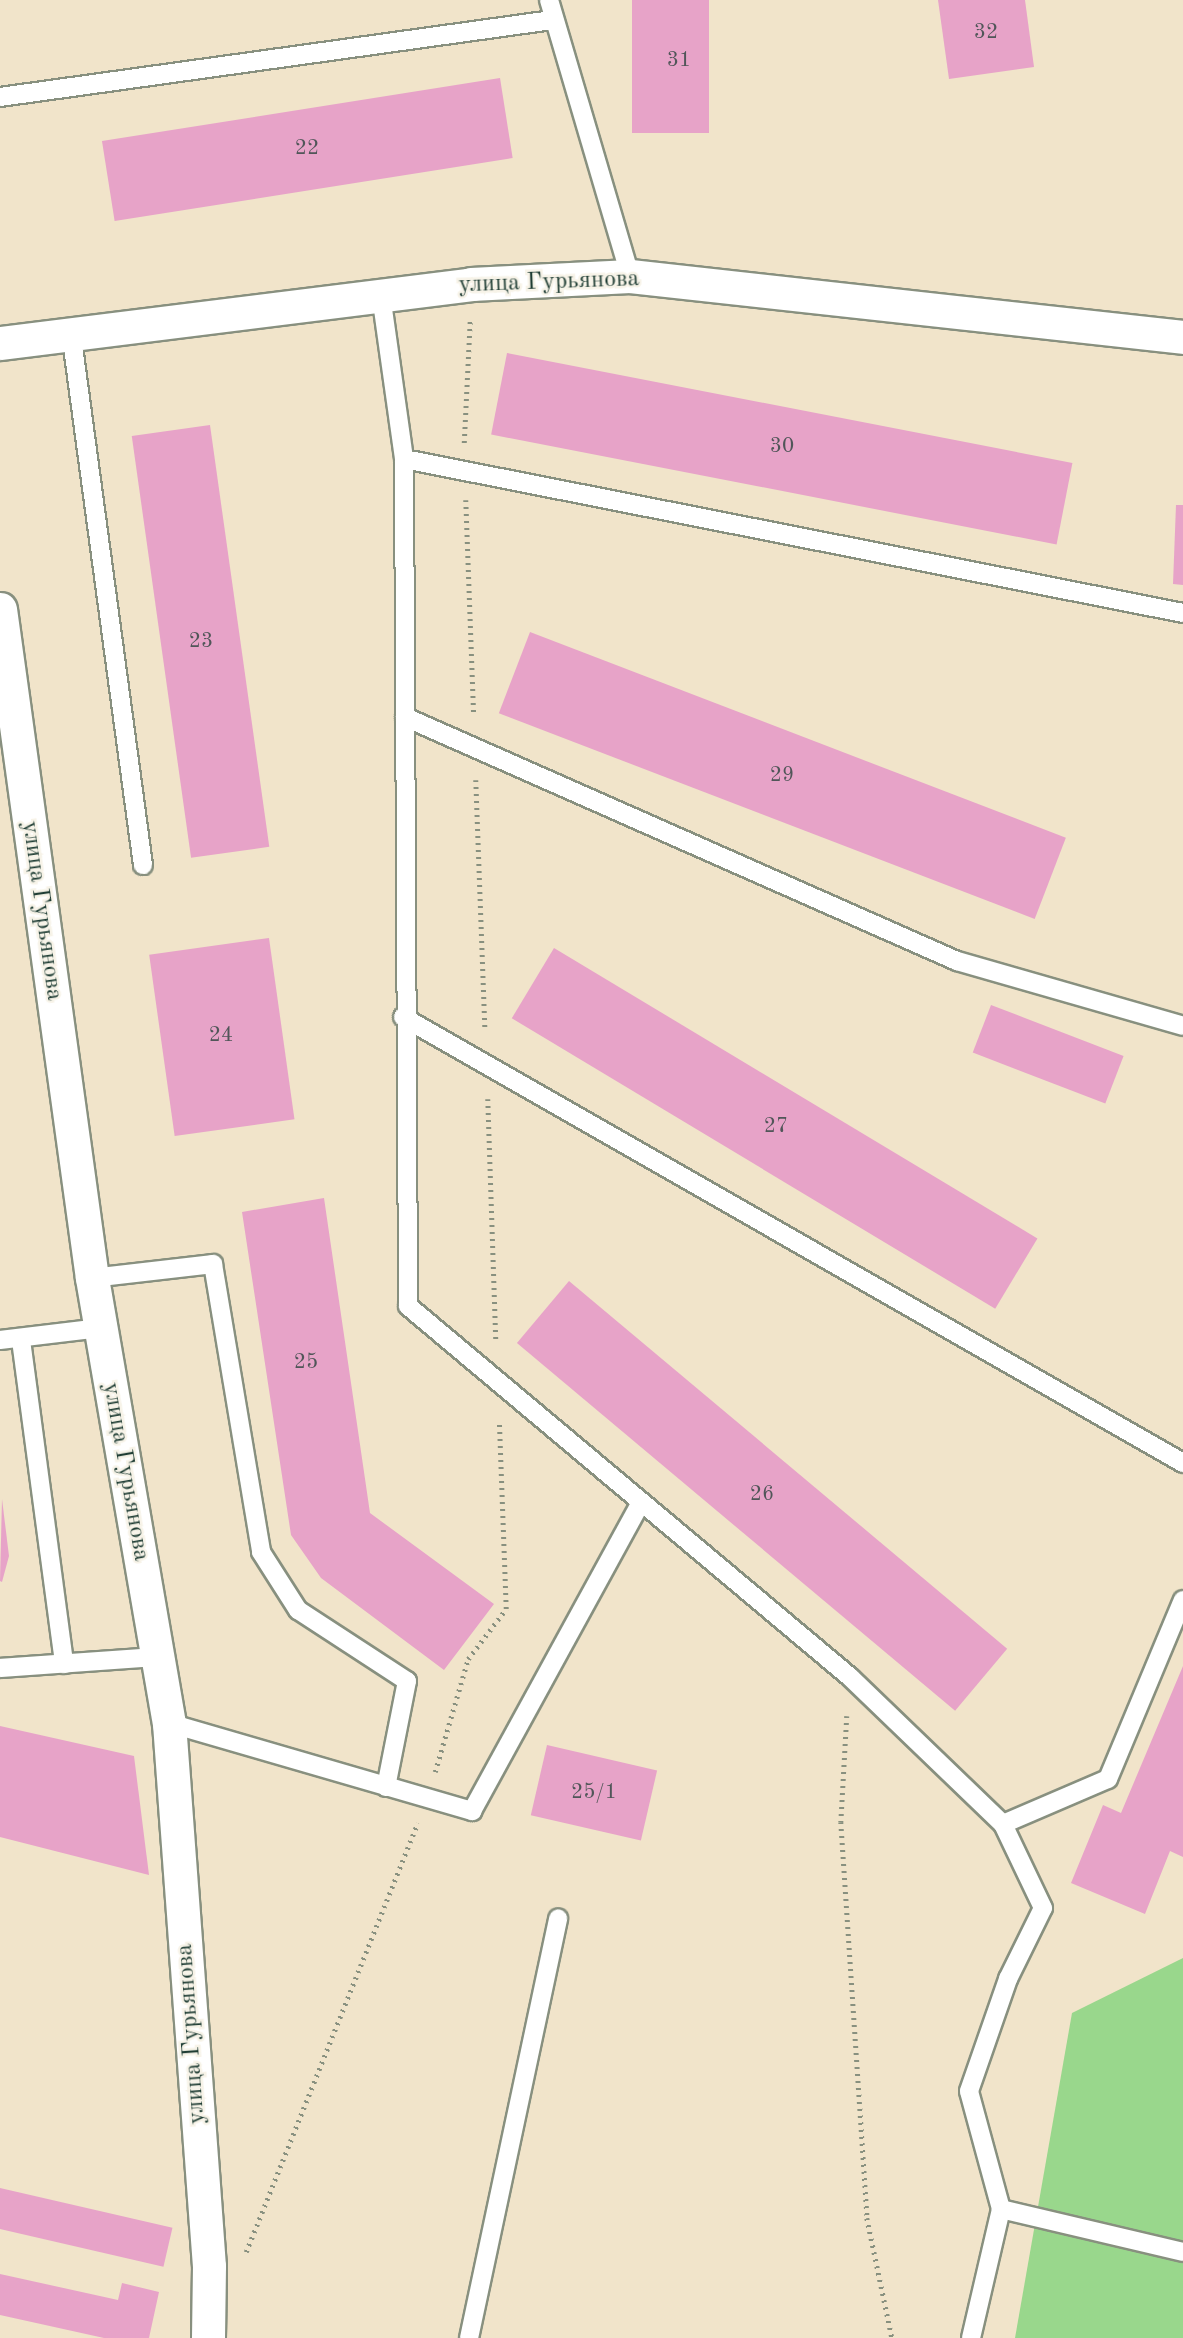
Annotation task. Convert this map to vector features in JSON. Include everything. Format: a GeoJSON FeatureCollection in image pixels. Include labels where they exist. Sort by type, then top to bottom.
{"type":"FeatureCollection","features":[{"type":"Feature","properties":{"kind":"street","name":"улица Гурьянова"},"geometry":{"type":"LineString","coordinates":[[0,343],[381,295],[630,276],[1183,337]]}},
{"type":"Feature","properties":{"kind":"street","name":"улица Гурьянова"},"geometry":{"type":"LineString","coordinates":[[0,609],[92,1278],[169,1723],[209,2266],[208,2338]]}},
{"type":"Feature","properties":{"kind":"lane"},"geometry":{"type":"LineString","coordinates":[[549,0],[552,20],[630,276]]}},
{"type":"Feature","properties":{"kind":"lane"},"geometry":{"type":"LineString","coordinates":[[0,97],[552,20]]}},
{"type":"Feature","properties":{"kind":"lane"},"geometry":{"type":"LineString","coordinates":[[381,295],[404,459],[402,1017],[408,1306],[850,1677],[1003,1824],[1043,1908],[1007,1979],[969,2091],[1001,2209],[971,2338]]}},
{"type":"Feature","properties":{"kind":"lane"},"geometry":{"type":"LineString","coordinates":[[71,332],[143,865]]}},
{"type":"Feature","properties":{"kind":"lane"},"geometry":{"type":"LineString","coordinates":[[404,459],[1183,613]]}},
{"type":"Feature","properties":{"kind":"lane"},"geometry":{"type":"LineString","coordinates":[[405,717],[957,961],[1183,1027]]}},
{"type":"Feature","properties":{"kind":"lane"},"geometry":{"type":"LineString","coordinates":[[402,1017],[1183,1463]]}},
{"type":"Feature","properties":{"kind":"lane"},"geometry":{"type":"LineString","coordinates":[[92,1278],[213,1264],[261,1552],[298,1610],[407,1681],[386,1787]]}},
{"type":"Feature","properties":{"kind":"lane"},"geometry":{"type":"LineString","coordinates":[[0,1340],[21,1340],[100,1328]]}},
{"type":"Feature","properties":{"kind":"lane"},"geometry":{"type":"LineString","coordinates":[[21,1340],[64,1664]]}},
{"type":"Feature","properties":{"kind":"lane"},"geometry":{"type":"LineString","coordinates":[[169,1723],[472,1811],[641,1502]]}},
{"type":"Feature","properties":{"kind":"lane"},"geometry":{"type":"LineString","coordinates":[[1003,1824],[1108,1779],[1183,1600]]}},
{"type":"Feature","properties":{"kind":"lane"},"geometry":{"type":"LineString","coordinates":[[0,1668],[158,1657]]}},
{"type":"Feature","properties":{"kind":"lane"},"geometry":{"type":"LineString","coordinates":[[469,2338],[558,1918]]}},
{"type":"Feature","properties":{"kind":"lane"},"geometry":{"type":"LineString","coordinates":[[1001,2209],[1183,2252]]}},
{"type":"Feature","properties":{"kind":"path"},"geometry":{"type":"LineString","coordinates":[[850,1677],[841,1822],[867,2218],[892,2338]]}},
{"type":"Feature","properties":{"kind":"green space"},"geometry":{"type":"Polygon","coordinates":[[[1183,1958],[1183,2338],[1015,2338],[1072,2013],[1183,1958]]]}},
{"type":"Feature","properties":{"kind":"building"},"geometry":{"type":"Polygon","coordinates":[[[632,0],[709,0],[709,133],[632,133],[632,0]]]}},
{"type":"Feature","properties":{"kind":"building"},"geometry":{"type":"Polygon","coordinates":[[[938,0],[1025,0],[1034,67],[949,79],[938,0]]]}},
{"type":"Feature","properties":{"kind":"building"},"geometry":{"type":"Polygon","coordinates":[[[500,78],[513,158],[115,221],[102,141],[500,78]]]}},
{"type":"Feature","properties":{"kind":"building"},"geometry":{"type":"Polygon","coordinates":[[[507,353],[1072,463],[1057,544],[491,434],[507,353]]]}},
{"type":"Feature","properties":{"kind":"building"},"geometry":{"type":"Polygon","coordinates":[[[210,425],[269,847],[191,858],[132,436],[210,425]]]}},
{"type":"Feature","properties":{"kind":"building"},"geometry":{"type":"Polygon","coordinates":[[[1176,505],[1183,505],[1183,585],[1173,584],[1176,505]]]}},
{"type":"Feature","properties":{"kind":"building"},"geometry":{"type":"Polygon","coordinates":[[[530,632],[1066,838],[1035,919],[499,713],[530,632]]]}},
{"type":"Feature","properties":{"kind":"building"},"geometry":{"type":"Polygon","coordinates":[[[269,938],[294,1119],[175,1136],[149,955],[269,938]]]}},
{"type":"Feature","properties":{"kind":"building"},"geometry":{"type":"Polygon","coordinates":[[[554,948],[1037,1238],[995,1309],[512,1018],[554,948]]]}},
{"type":"Feature","properties":{"kind":"building"},"geometry":{"type":"Polygon","coordinates":[[[991,1005],[1124,1056],[1105,1104],[973,1053],[991,1005]]]}},
{"type":"Feature","properties":{"kind":"building"},"geometry":{"type":"Polygon","coordinates":[[[324,1198],[370,1513],[494,1604],[444,1670],[321,1578],[291,1535],[242,1212],[324,1198]]]}},
{"type":"Feature","properties":{"kind":"building"},"geometry":{"type":"Polygon","coordinates":[[[569,1281],[1007,1649],[955,1711],[517,1343],[569,1281]]]}},
{"type":"Feature","properties":{"kind":"building"},"geometry":{"type":"Polygon","coordinates":[[[2,1499],[9,1556],[2,1582],[0,1581],[2,1499]]]}},
{"type":"Feature","properties":{"kind":"building"},"geometry":{"type":"Polygon","coordinates":[[[1183,1666],[1183,1857],[1170,1851],[1145,1914],[1071,1883],[1103,1805],[1121,1813],[1183,1666]]]}},
{"type":"Feature","properties":{"kind":"building"},"geometry":{"type":"Polygon","coordinates":[[[0,1726],[134,1756],[149,1875],[0,1837],[0,1726]]]}},
{"type":"Feature","properties":{"kind":"building"},"geometry":{"type":"Polygon","coordinates":[[[547,1745],[657,1770],[641,1841],[531,1815],[547,1745]]]}},
{"type":"Feature","properties":{"kind":"building"},"geometry":{"type":"Polygon","coordinates":[[[0,2188],[172,2228],[163,2267],[0,2229],[0,2188]]]}},
{"type":"Feature","properties":{"kind":"building"},"geometry":{"type":"Polygon","coordinates":[[[0,2274],[118,2300],[122,2283],[159,2292],[149,2338],[104,2338],[0,2315],[0,2274]]]}}]}
